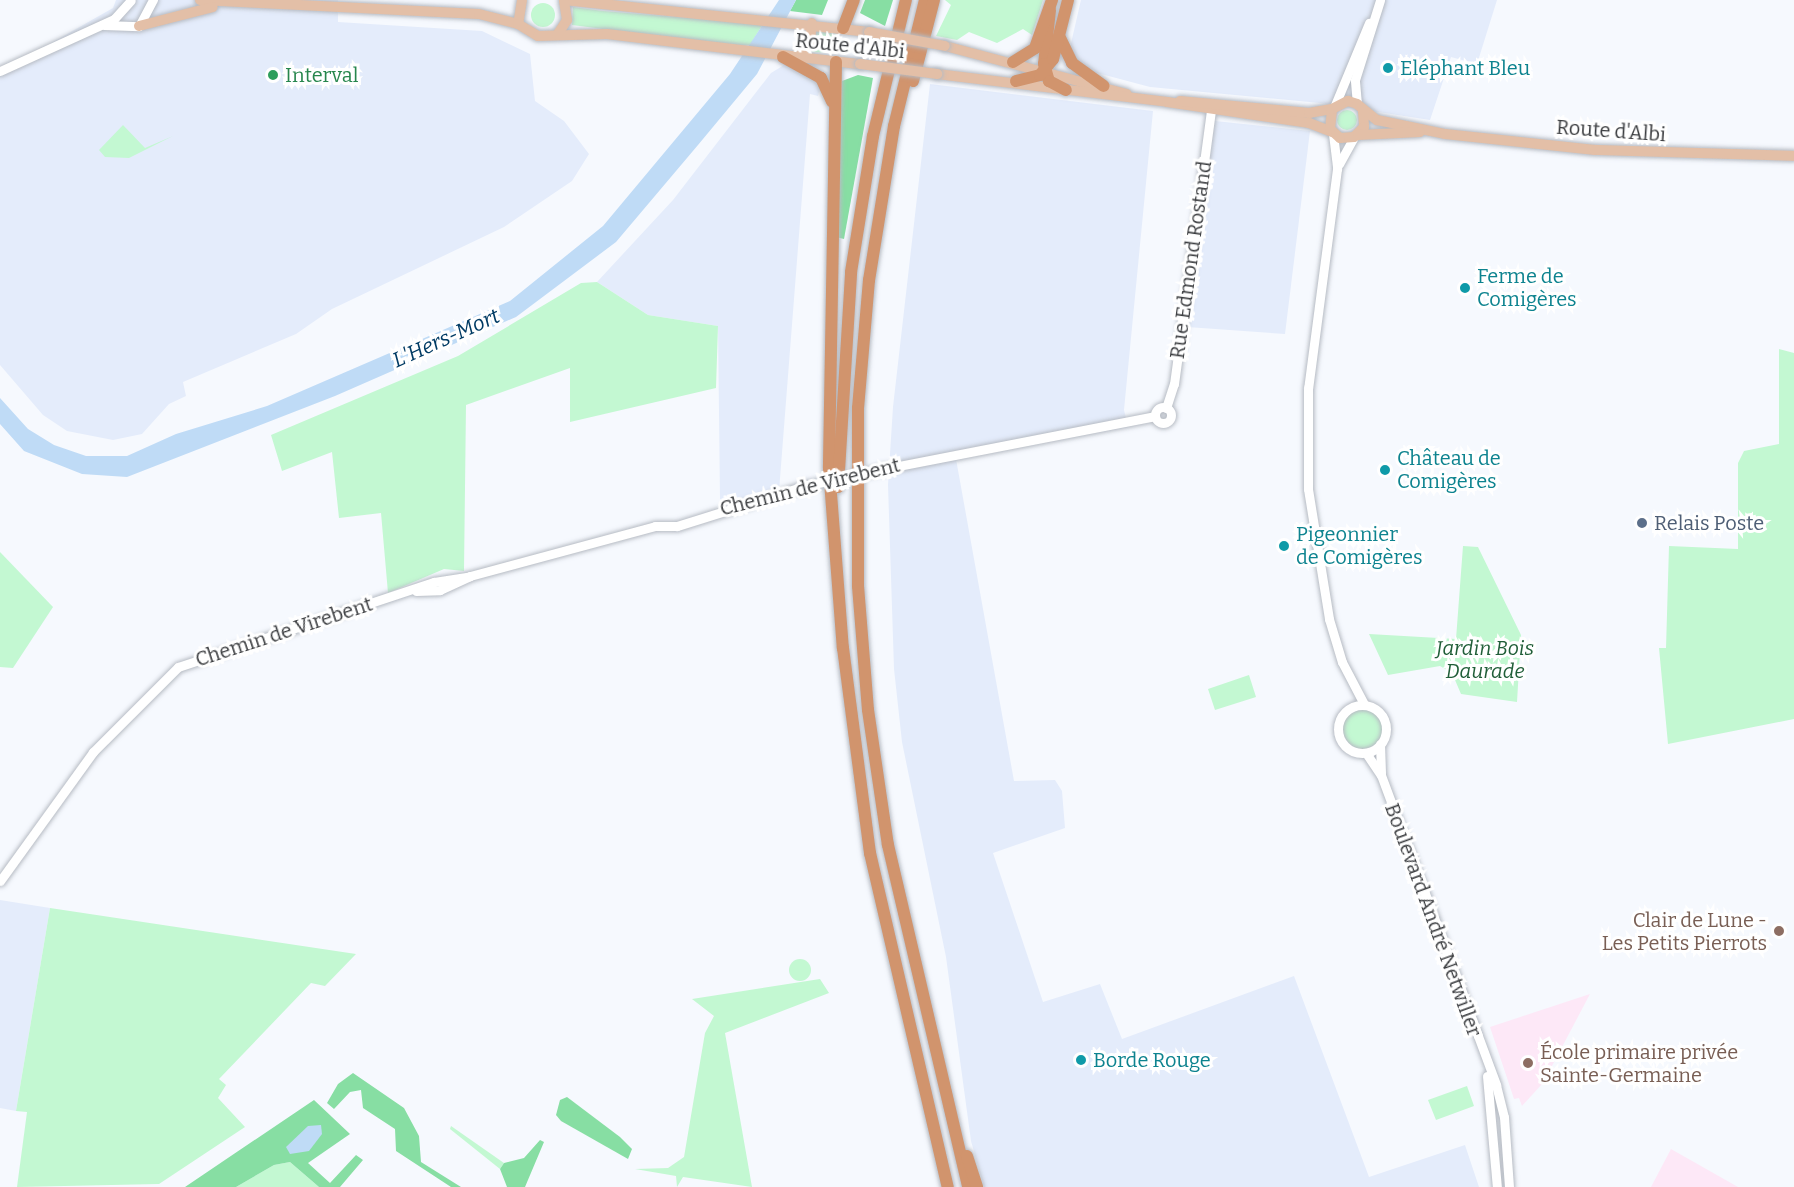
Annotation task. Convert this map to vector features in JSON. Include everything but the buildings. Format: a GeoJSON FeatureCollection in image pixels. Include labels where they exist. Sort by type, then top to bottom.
{"type":"FeatureCollection","features":[{"type":"Feature","properties":{"kind":"highway"},"geometry":{"type":"LineString","coordinates":[[843,28],[854,0]]}},
{"type":"Feature","properties":{"kind":"highway"},"geometry":{"type":"LineString","coordinates":[[841,624],[837,468],[850,282],[873,136],[906,0]]}},
{"type":"Feature","properties":{"kind":"highway"},"geometry":{"type":"LineString","coordinates":[[925,0],[894,126],[863,334],[856,465],[858,586],[868,710],[888,846],[930,1041],[968,1187]]}},
{"type":"Feature","properties":{"kind":"highway"},"geometry":{"type":"LineString","coordinates":[[894,126],[908,99],[934,0]]}},
{"type":"Feature","properties":{"kind":"highway"},"geometry":{"type":"LineString","coordinates":[[1016,81],[1045,71],[1060,32],[1068,0]]}},
{"type":"Feature","properties":{"kind":"highway"},"geometry":{"type":"LineString","coordinates":[[1013,62],[1035,48],[1051,5]]}},
{"type":"Feature","properties":{"kind":"highway"},"geometry":{"type":"LineString","coordinates":[[1051,5],[1045,71],[1053,85],[1066,90]]}},
{"type":"Feature","properties":{"kind":"highway"},"geometry":{"type":"LineString","coordinates":[[1060,32],[1072,63],[1104,86]]}},
{"type":"Feature","properties":{"kind":"highway"},"geometry":{"type":"LineString","coordinates":[[783,57],[821,78],[834,106]]}},
{"type":"Feature","properties":{"kind":"highway"},"geometry":{"type":"LineString","coordinates":[[836,62],[829,468],[841,624],[870,853],[947,1187]]}},
{"type":"Feature","properties":{"kind":"highway"},"geometry":{"type":"LineString","coordinates":[[930,1041],[977,1187]]}},
{"type":"Feature","properties":{"kind":"main road"},"geometry":{"type":"LineString","coordinates":[[0,71],[104,25],[123,13],[131,0]]}},
{"type":"Feature","properties":{"kind":"main road"},"geometry":{"type":"LineString","coordinates":[[139,26],[153,0]]}},
{"type":"Feature","properties":{"kind":"main road"},"geometry":{"type":"LineString","coordinates":[[200,0],[225,3]]}},
{"type":"Feature","properties":{"kind":"main road"},"geometry":{"type":"LineString","coordinates":[[518,24],[522,0]]}},
{"type":"Feature","properties":{"kind":"main road"},"geometry":{"type":"LineString","coordinates":[[557,35],[567,20],[564,0]]}},
{"type":"Feature","properties":{"kind":"main road","name":"Route d'Albi"},"geometry":{"type":"LineString","coordinates":[[564,0],[747,15],[869,32],[1013,62],[1104,86],[1139,98]]}},
{"type":"Feature","properties":{"kind":"main road"},"geometry":{"type":"LineString","coordinates":[[1337,169],[1356,136],[1364,127],[1354,84],[1380,0]]}},
{"type":"Feature","properties":{"kind":"main road"},"geometry":{"type":"LineString","coordinates":[[104,25],[139,26],[225,3]]}},
{"type":"Feature","properties":{"kind":"main road","name":"Route d'Albi"},"geometry":{"type":"LineString","coordinates":[[225,3],[479,14],[518,24],[530,34],[607,34],[727,51],[783,57],[800,56],[937,74],[1016,81],[1066,90],[1167,102],[1309,114],[1333,107],[1360,108],[1377,120],[1426,132],[1595,150],[1794,156]]}},
{"type":"Feature","properties":{"kind":"main road"},"geometry":{"type":"LineString","coordinates":[[1350,708],[1347,675],[1319,576],[1306,454],[1310,357],[1337,169],[1333,107],[1377,10]]}},
{"type":"Feature","properties":{"kind":"main road"},"geometry":{"type":"LineString","coordinates":[[800,56],[810,41],[808,23]]}},
{"type":"Feature","properties":{"kind":"main road","name":"Route d'Albi"},"geometry":{"type":"LineString","coordinates":[[1167,102],[1211,112],[1309,123],[1333,133],[1356,136],[1426,132]]}},
{"type":"Feature","properties":{"kind":"main road","name":"Rue Edmond Rostand"},"geometry":{"type":"LineString","coordinates":[[1155,416],[1167,423],[1171,415],[1167,408],[1174,384],[1211,112]]}},
{"type":"Feature","properties":{"kind":"main road","name":"Chemin de Virebent"},"geometry":{"type":"LineString","coordinates":[[0,881],[93,752],[178,667],[238,643],[416,591],[445,578],[470,576],[655,526],[677,525],[806,486],[1155,416]]}},
{"type":"Feature","properties":{"kind":"main road"},"geometry":{"type":"LineString","coordinates":[[1347,675],[1364,705],[1385,721],[1380,744],[1366,753],[1350,749],[1339,736],[1340,720],[1350,708],[1364,705]]}},
{"type":"Feature","properties":{"kind":"main road","name":"Boulevard André Netwiller"},"geometry":{"type":"LineString","coordinates":[[1380,744],[1381,775]]}},
{"type":"Feature","properties":{"kind":"main road","name":"Boulevard André Netwiller"},"geometry":{"type":"LineString","coordinates":[[1366,753],[1381,775],[1485,1065],[1502,1104],[1509,1187]]}},
{"type":"Feature","properties":{"kind":"main road","name":"Boulevard André Netwiller"},"geometry":{"type":"LineString","coordinates":[[1485,1065],[1497,1187]]}},
{"type":"Feature","properties":{"kind":"shaded area"},"geometry":{"type":"Polygon","coordinates":[[[116,0],[338,0],[338,22],[482,31],[530,54],[535,101],[564,121],[589,154],[572,181],[504,227],[332,309],[296,334],[183,382],[186,396],[169,404],[142,434],[113,440],[67,431],[43,415],[0,365],[0,72],[113,8],[116,0]]]}},
{"type":"Feature","properties":{"kind":"shaded area"},"geometry":{"type":"Polygon","coordinates":[[[1081,0],[1497,0],[1477,64],[1451,57],[1430,120],[1320,103],[1150,87],[1086,70],[1067,61],[1081,0]]]}},
{"type":"Feature","properties":{"kind":"shaded area"},"geometry":{"type":"Polygon","coordinates":[[[789,62],[812,76],[820,89],[818,96],[810,94],[778,504],[738,513],[720,499],[718,326],[648,315],[597,282],[673,200],[771,73],[789,62]]]}},
{"type":"Feature","properties":{"kind":"shaded area"},"geometry":{"type":"Polygon","coordinates":[[[930,84],[1153,111],[1124,410],[1128,427],[956,459],[1014,781],[1055,780],[1062,791],[1065,828],[993,853],[1043,1002],[1100,984],[1122,1039],[1294,976],[1369,1177],[1465,1145],[1479,1187],[984,1187],[971,1141],[946,957],[902,742],[894,669],[888,485],[893,407],[930,84]]]}},
{"type":"Feature","properties":{"kind":"shaded area"},"geometry":{"type":"Polygon","coordinates":[[[1215,121],[1310,131],[1285,334],[1187,327],[1215,121]]]}},
{"type":"Feature","properties":{"kind":"shaded area"},"geometry":{"type":"Polygon","coordinates":[[[0,900],[50,908],[16,1111],[0,1108],[0,900]]]}},
{"type":"Feature","properties":{"kind":"shaded area","name":"École primaire privée Sainte-Germaine"},"geometry":{"type":"Polygon","coordinates":[[[1590,994],[1543,1083],[1522,1106],[1519,1098],[1514,1099],[1490,1027],[1590,994]]]}},
{"type":"Feature","properties":{"kind":"shaded area"},"geometry":{"type":"Polygon","coordinates":[[[1671,1149],[1738,1187],[1651,1187],[1671,1149]]]}},
{"type":"Feature","properties":{"kind":"green space"},"geometry":{"type":"Polygon","coordinates":[[[796,0],[828,0],[822,15],[790,11],[796,0]]]}},
{"type":"Feature","properties":{"kind":"green space"},"geometry":{"type":"Polygon","coordinates":[[[865,0],[893,0],[885,26],[860,13],[865,0]]]}},
{"type":"Feature","properties":{"kind":"green space"},"geometry":{"type":"Polygon","coordinates":[[[945,0],[1043,0],[1032,35],[1023,29],[997,43],[969,32],[957,40],[936,36],[951,5],[945,0]]]}},
{"type":"Feature","properties":{"kind":"green space"},"geometry":{"type":"Polygon","coordinates":[[[543,3],[552,6],[555,15],[552,24],[543,27],[534,24],[531,15],[534,6],[543,3]]]}},
{"type":"Feature","properties":{"kind":"green space"},"geometry":{"type":"Polygon","coordinates":[[[573,7],[763,24],[750,45],[729,45],[572,25],[573,7]]]}},
{"type":"Feature","properties":{"kind":"green space"},"geometry":{"type":"Polygon","coordinates":[[[817,30],[837,34],[832,53],[810,52],[817,30]]]}},
{"type":"Feature","properties":{"kind":"green space"},"geometry":{"type":"Polygon","coordinates":[[[858,75],[873,78],[844,239],[836,237],[842,81],[858,75]]]}},
{"type":"Feature","properties":{"kind":"green space"},"geometry":{"type":"Polygon","coordinates":[[[1347,110],[1354,113],[1357,120],[1354,127],[1347,130],[1340,127],[1337,120],[1340,113],[1347,110]]]}},
{"type":"Feature","properties":{"kind":"green space"},"geometry":{"type":"Polygon","coordinates":[[[123,125],[145,148],[173,136],[129,158],[105,157],[99,150],[123,125]]]}},
{"type":"Feature","properties":{"kind":"green space"},"geometry":{"type":"Polygon","coordinates":[[[597,282],[648,315],[718,326],[716,388],[570,422],[570,368],[466,405],[464,571],[444,569],[388,593],[381,513],[339,518],[332,452],[282,471],[271,435],[458,356],[581,283],[597,282]]]}},
{"type":"Feature","properties":{"kind":"green space"},"geometry":{"type":"Polygon","coordinates":[[[1779,349],[1794,353],[1794,719],[1668,744],[1659,648],[1666,648],[1669,546],[1738,549],[1738,463],[1744,451],[1779,444],[1779,349]]]}},
{"type":"Feature","properties":{"kind":"green space","name":"Jardin Bois Daurade"},"geometry":{"type":"Polygon","coordinates":[[[1463,546],[1478,547],[1521,635],[1517,702],[1461,694],[1452,673],[1440,666],[1388,675],[1369,634],[1456,639],[1463,546]]]}},
{"type":"Feature","properties":{"kind":"green space"},"geometry":{"type":"Polygon","coordinates":[[[0,552],[53,607],[13,668],[0,667],[0,552]]]}},
{"type":"Feature","properties":{"kind":"green space"},"geometry":{"type":"Polygon","coordinates":[[[1249,675],[1256,697],[1215,710],[1208,689],[1249,675]]]}},
{"type":"Feature","properties":{"kind":"green space"},"geometry":{"type":"Polygon","coordinates":[[[1363,709],[1377,715],[1383,729],[1377,743],[1363,749],[1349,743],[1343,729],[1349,715],[1363,709]]]}},
{"type":"Feature","properties":{"kind":"green space"},"geometry":{"type":"Polygon","coordinates":[[[50,908],[356,954],[325,986],[311,983],[219,1079],[226,1085],[218,1098],[245,1127],[159,1184],[17,1187],[27,1112],[16,1111],[50,908]]]}},
{"type":"Feature","properties":{"kind":"green space"},"geometry":{"type":"Polygon","coordinates":[[[800,959],[808,962],[811,970],[808,978],[800,981],[792,978],[789,970],[792,962],[800,959]]]}},
{"type":"Feature","properties":{"kind":"green space"},"geometry":{"type":"Polygon","coordinates":[[[820,979],[829,993],[725,1033],[752,1187],[683,1177],[677,1187],[676,1176],[635,1169],[668,1168],[684,1157],[705,1033],[714,1016],[692,999],[820,979]]]}},
{"type":"Feature","properties":{"kind":"green space"},"geometry":{"type":"Polygon","coordinates":[[[353,1073],[404,1108],[419,1136],[421,1162],[461,1187],[451,1187],[396,1151],[395,1129],[363,1108],[361,1090],[350,1092],[334,1109],[327,1103],[338,1084],[353,1073]]]}},
{"type":"Feature","properties":{"kind":"green space"},"geometry":{"type":"Polygon","coordinates":[[[1467,1086],[1474,1106],[1436,1120],[1428,1100],[1467,1086]]]}},
{"type":"Feature","properties":{"kind":"green space"},"geometry":{"type":"Polygon","coordinates":[[[567,1097],[620,1137],[632,1149],[628,1159],[561,1121],[556,1115],[560,1100],[567,1097]]]}},
{"type":"Feature","properties":{"kind":"green space"},"geometry":{"type":"Polygon","coordinates":[[[314,1100],[350,1134],[308,1163],[330,1183],[356,1155],[363,1160],[340,1187],[319,1187],[290,1162],[274,1165],[236,1187],[185,1187],[314,1100]]]}},
{"type":"Feature","properties":{"kind":"green space"},"geometry":{"type":"Polygon","coordinates":[[[451,1126],[504,1163],[500,1169],[450,1129],[451,1126]]]}},
{"type":"Feature","properties":{"kind":"green space"},"geometry":{"type":"Polygon","coordinates":[[[540,1140],[544,1142],[525,1187],[507,1187],[500,1169],[504,1163],[524,1158],[540,1140]]]}},
{"type":"Feature","properties":{"kind":"green space"},"geometry":{"type":"Polygon","coordinates":[[[290,1162],[319,1187],[236,1187],[274,1165],[290,1162]]]}},
{"type":"Feature","properties":{"kind":"water","name":"L'Hers-Mort"},"geometry":{"type":"Polygon","coordinates":[[[779,0],[796,0],[757,74],[616,242],[516,317],[335,396],[127,477],[82,474],[24,451],[0,424],[0,398],[28,429],[54,445],[86,456],[127,456],[176,434],[267,406],[510,301],[603,226],[730,74],[779,0]]]}},
{"type":"Feature","properties":{"kind":"water"},"geometry":{"type":"Polygon","coordinates":[[[321,1125],[322,1134],[309,1151],[290,1154],[286,1147],[308,1126],[321,1125]]]}},
{"type":"Feature","properties":{"kind":"place","name":"Eléphant Bleu"},"geometry":{"type":"Point","coordinates":[1388,68]}},
{"type":"Feature","properties":{"kind":"place","name":"Interval"},"geometry":{"type":"Point","coordinates":[273,75]}},
{"type":"Feature","properties":{"kind":"place","name":"Ferme de Comigères"},"geometry":{"type":"Point","coordinates":[1465,288]}},
{"type":"Feature","properties":{"kind":"place","name":"Château de Comigères"},"geometry":{"type":"Point","coordinates":[1385,470]}},
{"type":"Feature","properties":{"kind":"place","name":"Relais Poste"},"geometry":{"type":"Point","coordinates":[1642,523]}},
{"type":"Feature","properties":{"kind":"place","name":"Pigeonnier de Comigères"},"geometry":{"type":"Point","coordinates":[1284,546]}},
{"type":"Feature","properties":{"kind":"place","name":"Clair de Lune - Les Petits Pierrots"},"geometry":{"type":"Point","coordinates":[1779,931]}},
{"type":"Feature","properties":{"kind":"place","name":"Borde Rouge"},"geometry":{"type":"Point","coordinates":[1081,1060]}},
{"type":"Feature","properties":{"kind":"place","name":"École primaire privée Sainte-Germaine"},"geometry":{"type":"Point","coordinates":[1528,1063]}}]}
